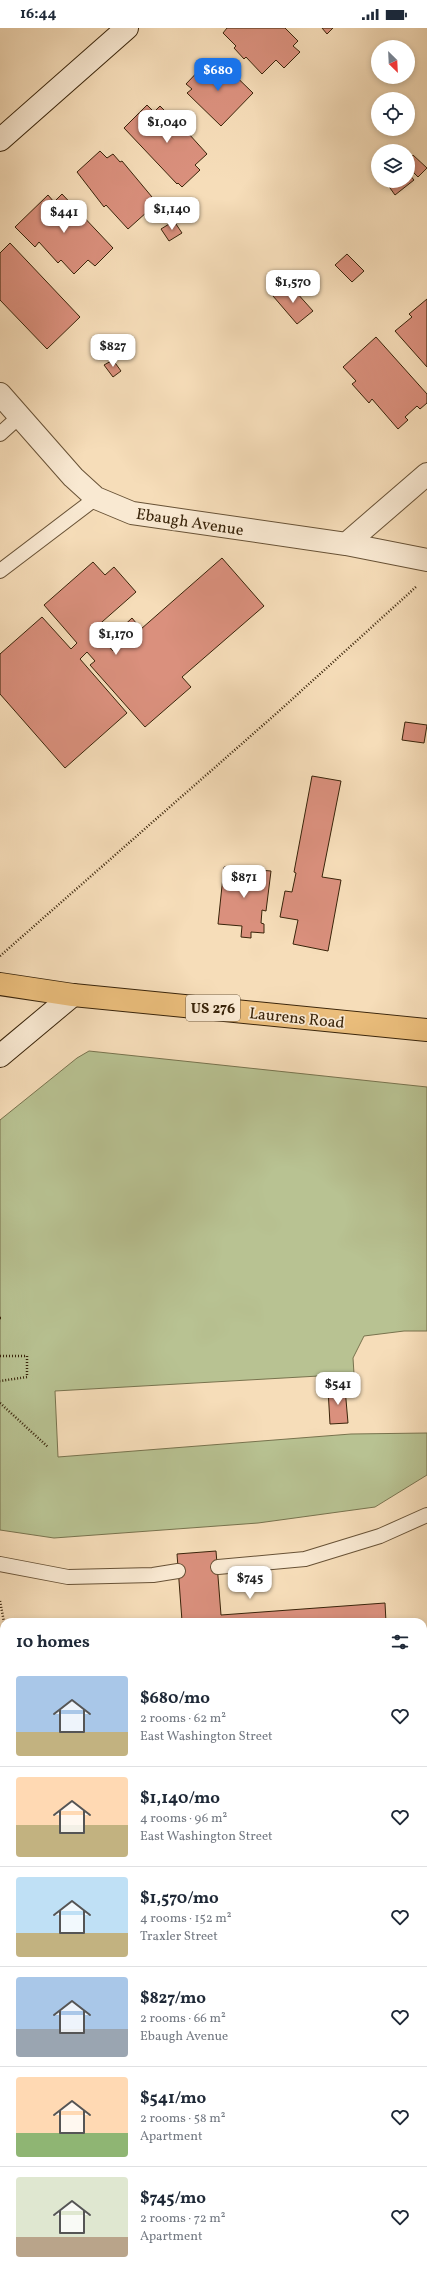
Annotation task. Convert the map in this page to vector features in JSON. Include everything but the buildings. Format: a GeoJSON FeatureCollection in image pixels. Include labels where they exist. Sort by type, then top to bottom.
{"type":"FeatureCollection","features":[{"type":"Feature","properties":{"kind":"main road","name":"Laurens Road"},"geometry":{"type":"LineString","coordinates":[[0,984],[73,994],[427,1030]]}},
{"type":"Feature","properties":{"kind":"street"},"geometry":{"type":"LineString","coordinates":[[0,140],[127,28]]}},
{"type":"Feature","properties":{"kind":"street","name":"Ebaugh Avenue"},"geometry":{"type":"LineString","coordinates":[[0,394],[73,477],[96,498],[132,513],[346,544],[427,560]]}},
{"type":"Feature","properties":{"kind":"street"},"geometry":{"type":"LineString","coordinates":[[346,544],[427,474]]}},
{"type":"Feature","properties":{"kind":"street"},"geometry":{"type":"LineString","coordinates":[[0,1056],[73,994]]}},
{"type":"Feature","properties":{"kind":"lane"},"geometry":{"type":"LineString","coordinates":[[0,434],[20,416]]}},
{"type":"Feature","properties":{"kind":"lane"},"geometry":{"type":"LineString","coordinates":[[0,571],[96,498]]}},
{"type":"Feature","properties":{"kind":"lane"},"geometry":{"type":"LineString","coordinates":[[218,1567],[305,1559],[380,1536],[427,1515]]}},
{"type":"Feature","properties":{"kind":"lane"},"geometry":{"type":"LineString","coordinates":[[0,1564],[68,1577],[153,1575],[178,1571]]}},
{"type":"Feature","properties":{"kind":"path"},"geometry":{"type":"LineString","coordinates":[[0,956],[278,712],[423,581]]}},
{"type":"Feature","properties":{"kind":"path"},"geometry":{"type":"LineString","coordinates":[[0,1356],[26,1356],[27,1377],[0,1381]]}},
{"type":"Feature","properties":{"kind":"path"},"geometry":{"type":"LineString","coordinates":[[0,1403],[48,1447]]}},
{"type":"Feature","properties":{"kind":"path"},"geometry":{"type":"LineString","coordinates":[[0,1601],[3,1618]]}},
{"type":"Feature","properties":{"kind":"green space"},"geometry":{"type":"Polygon","coordinates":[[[89,1051],[427,1087],[427,1331],[404,1331],[364,1336],[353,1358],[354,1374],[55,1391],[58,1457],[351,1434],[427,1433],[427,1475],[375,1507],[258,1523],[54,1538],[0,1530],[0,1120],[77,1058],[89,1051]]]}}]}
